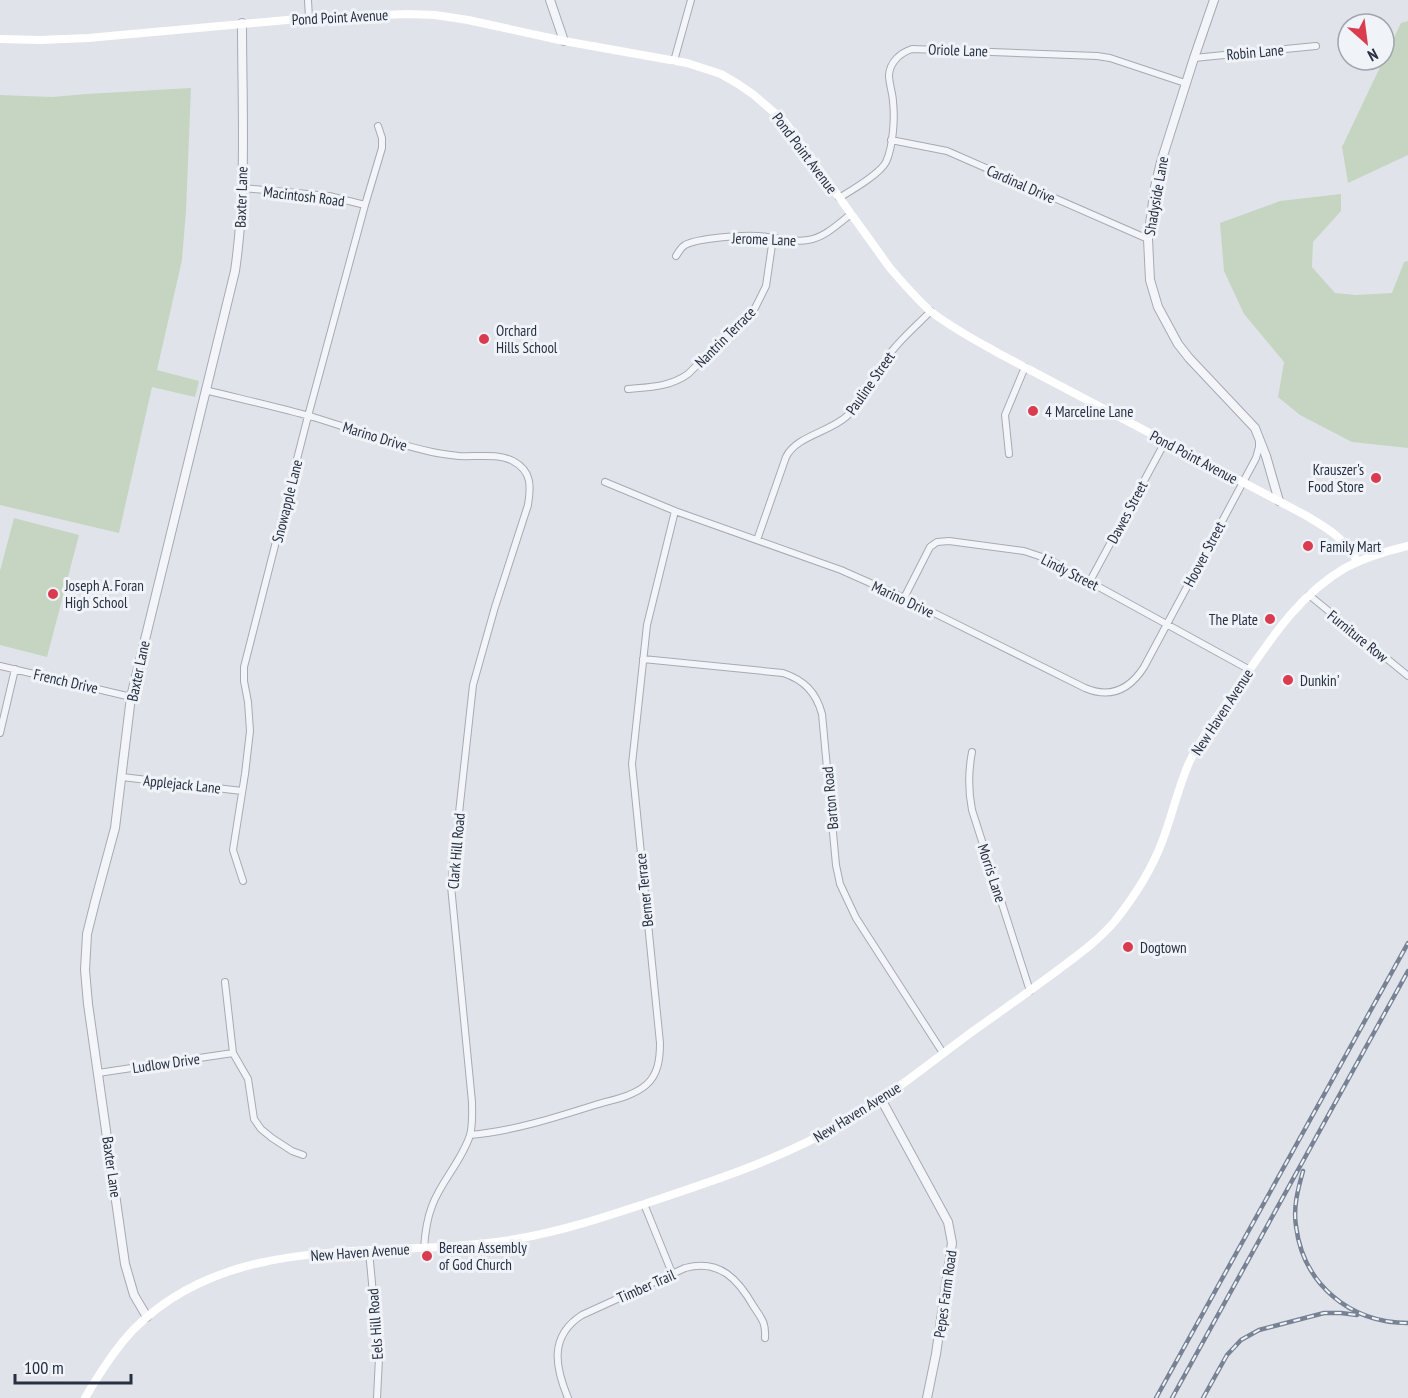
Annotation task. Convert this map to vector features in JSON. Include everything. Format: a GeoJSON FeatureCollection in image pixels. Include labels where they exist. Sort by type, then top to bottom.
{"type":"FeatureCollection","features":[{"type":"Feature","properties":{"kind":"main road","name":"Pond Point Avenue"},"geometry":{"type":"LineString","coordinates":[[0,39],[88,38],[242,23],[376,14],[435,15],[687,63],[721,75],[754,94],[785,122],[890,268],[931,311],[963,333],[1025,367],[1305,515],[1337,536],[1349,547],[1358,562]]}},
{"type":"Feature","properties":{"kind":"main road","name":"New Haven Avenue"},"geometry":{"type":"LineString","coordinates":[[85,1398],[112,1355],[147,1317],[170,1300],[222,1273],[242,1266],[281,1258],[473,1245],[519,1239],[570,1227],[725,1177],[800,1146],[852,1118],[1030,991],[1106,931],[1134,896],[1152,865],[1191,760],[1201,741],[1279,628],[1309,595],[1344,569],[1358,562],[1408,546]]}},
{"type":"Feature","properties":{"kind":"street"},"geometry":{"type":"LineString","coordinates":[[308,0],[309,18]]}},
{"type":"Feature","properties":{"kind":"street"},"geometry":{"type":"LineString","coordinates":[[550,0],[564,41]]}},
{"type":"Feature","properties":{"kind":"street"},"geometry":{"type":"LineString","coordinates":[[674,61],[691,0]]}},
{"type":"Feature","properties":{"kind":"street","name":"Shadyside Lane"},"geometry":{"type":"LineString","coordinates":[[1214,0],[1185,83],[1155,188],[1148,239],[1150,280],[1158,307],[1170,331],[1189,358],[1251,424],[1266,456],[1279,501]]}},
{"type":"Feature","properties":{"kind":"street","name":"Baxter Lane"},"geometry":{"type":"LineString","coordinates":[[147,1317],[134,1295],[125,1264],[86,988],[87,934],[115,828],[131,697],[235,271],[243,188],[242,23]]}},
{"type":"Feature","properties":{"kind":"street","name":"Robin Lane"},"geometry":{"type":"LineString","coordinates":[[1194,58],[1316,46]]}},
{"type":"Feature","properties":{"kind":"street","name":"Oriole Lane"},"geometry":{"type":"LineString","coordinates":[[839,198],[881,169],[888,157],[894,122],[894,103],[889,74],[895,59],[903,52],[912,49],[1097,56],[1110,58],[1185,83]]}},
{"type":"Feature","properties":{"kind":"street","name":"Snowapple Lane"},"geometry":{"type":"LineString","coordinates":[[243,881],[233,850],[250,731],[244,667],[308,416],[382,148],[378,126]]}},
{"type":"Feature","properties":{"kind":"street","name":"Cardinal Drive"},"geometry":{"type":"LineString","coordinates":[[891,140],[947,151],[1148,239]]}},
{"type":"Feature","properties":{"kind":"street","name":"Macintosh Road"},"geometry":{"type":"LineString","coordinates":[[243,188],[329,196],[365,205]]}},
{"type":"Feature","properties":{"kind":"street","name":"Jerome Lane"},"geometry":{"type":"LineString","coordinates":[[676,256],[685,245],[707,240],[756,236],[810,240],[827,232],[851,214]]}},
{"type":"Feature","properties":{"kind":"street","name":"Nantrin Terrace"},"geometry":{"type":"LineString","coordinates":[[628,389],[654,387],[681,379],[755,308],[766,286],[773,238]]}},
{"type":"Feature","properties":{"kind":"street","name":"Pauline Street"},"geometry":{"type":"LineString","coordinates":[[757,540],[790,450],[797,444],[836,425],[854,410],[892,351],[931,311]]}},
{"type":"Feature","properties":{"kind":"street"},"geometry":{"type":"LineString","coordinates":[[1009,454],[1005,415],[1025,367]]}},
{"type":"Feature","properties":{"kind":"street","name":"Marino Drive"},"geometry":{"type":"LineString","coordinates":[[206,390],[308,416],[413,447],[444,454],[506,458],[522,467],[527,474],[531,489]]}},
{"type":"Feature","properties":{"kind":"street"},"geometry":{"type":"LineString","coordinates":[[1242,483],[1258,452],[1258,436]]}},
{"type":"Feature","properties":{"kind":"street","name":"Dawes Street"},"geometry":{"type":"LineString","coordinates":[[1090,581],[1165,442]]}},
{"type":"Feature","properties":{"kind":"street","name":"Marino Drive"},"geometry":{"type":"LineString","coordinates":[[605,482],[675,511],[841,570],[904,598],[1085,688],[1101,693],[1121,690],[1135,680],[1166,625]]}},
{"type":"Feature","properties":{"kind":"street","name":"Hoover Street"},"geometry":{"type":"LineString","coordinates":[[1166,625],[1242,483]]}},
{"type":"Feature","properties":{"kind":"street","name":"Clark Hill Road"},"geometry":{"type":"LineString","coordinates":[[424,1248],[432,1206],[464,1149],[470,1135],[473,1115],[451,886],[473,685],[531,489]]}},
{"type":"Feature","properties":{"kind":"street","name":"Berner Terrace"},"geometry":{"type":"LineString","coordinates":[[470,1135],[497,1132],[549,1120],[627,1095],[645,1086],[656,1072],[660,1043],[632,764],[647,625],[675,511]]}},
{"type":"Feature","properties":{"kind":"street","name":"Lindy Street"},"geometry":{"type":"LineString","coordinates":[[904,598],[927,551],[933,544],[940,541],[1010,549],[1048,559],[1250,670]]}},
{"type":"Feature","properties":{"kind":"street","name":"Furniture Row"},"geometry":{"type":"LineString","coordinates":[[1309,595],[1408,676]]}},
{"type":"Feature","properties":{"kind":"street","name":"Barton Road"},"geometry":{"type":"LineString","coordinates":[[643,659],[783,673],[793,676],[808,687],[817,700],[822,714],[836,865],[840,884],[856,918],[943,1053]]}},
{"type":"Feature","properties":{"kind":"street","name":"French Drive"},"geometry":{"type":"LineString","coordinates":[[0,666],[131,697]]}},
{"type":"Feature","properties":{"kind":"street"},"geometry":{"type":"LineString","coordinates":[[0,733],[15,669]]}},
{"type":"Feature","properties":{"kind":"street","name":"Morris Lane"},"geometry":{"type":"LineString","coordinates":[[972,752],[968,769],[972,810],[1030,991]]}},
{"type":"Feature","properties":{"kind":"street","name":"Applejack Lane"},"geometry":{"type":"LineString","coordinates":[[122,777],[242,791]]}},
{"type":"Feature","properties":{"kind":"street"},"geometry":{"type":"LineString","coordinates":[[225,982],[233,1053],[248,1079],[255,1122],[272,1138],[303,1155]]}},
{"type":"Feature","properties":{"kind":"street","name":"Ludlow Drive"},"geometry":{"type":"LineString","coordinates":[[98,1073],[233,1053]]}},
{"type":"Feature","properties":{"kind":"street","name":"Pepes Farm Road"},"geometry":{"type":"LineString","coordinates":[[881,1099],[942,1211],[952,1235],[938,1343],[927,1398]]}},
{"type":"Feature","properties":{"kind":"street"},"geometry":{"type":"LineString","coordinates":[[644,1204],[672,1274]]}},
{"type":"Feature","properties":{"kind":"street","name":"Eels Hill Road"},"geometry":{"type":"LineString","coordinates":[[369,1251],[379,1358],[376,1398]]}},
{"type":"Feature","properties":{"kind":"street","name":"Timber Trail"},"geometry":{"type":"LineString","coordinates":[[568,1398],[557,1357],[559,1343],[568,1326],[582,1315],[685,1268],[697,1265],[716,1268],[740,1284],[766,1326],[765,1338]]}},
{"type":"Feature","properties":{"kind":"green space"},"geometry":{"type":"Polygon","coordinates":[[[1408,21],[1408,155],[1348,183],[1342,147],[1378,72],[1396,72],[1396,34],[1401,23],[1408,21]]]}},
{"type":"Feature","properties":{"kind":"green space"},"geometry":{"type":"Polygon","coordinates":[[[191,88],[182,260],[157,370],[199,381],[195,397],[152,387],[119,533],[0,505],[0,95],[52,97],[191,88]]]}},
{"type":"Feature","properties":{"kind":"green space"},"geometry":{"type":"Polygon","coordinates":[[[1341,194],[1341,211],[1313,242],[1312,267],[1335,293],[1356,295],[1392,293],[1404,262],[1408,261],[1408,448],[1352,442],[1300,415],[1278,397],[1284,362],[1244,314],[1224,271],[1220,223],[1280,201],[1341,194]]]}},
{"type":"Feature","properties":{"kind":"green space"},"geometry":{"type":"Polygon","coordinates":[[[14,518],[79,535],[47,657],[0,645],[0,571],[14,518]]]}},
{"type":"Feature","properties":{"kind":"railway"},"geometry":{"type":"LineString","coordinates":[[1156,1398],[1408,943]]}},
{"type":"Feature","properties":{"kind":"railway"},"geometry":{"type":"LineString","coordinates":[[1172,1398],[1408,971]]}},
{"type":"Feature","properties":{"kind":"railway"},"geometry":{"type":"LineString","coordinates":[[1303,1171],[1296,1205],[1296,1226],[1300,1247],[1308,1266],[1319,1282],[1349,1308],[1367,1316],[1408,1323]]}},
{"type":"Feature","properties":{"kind":"railway"},"geometry":{"type":"LineString","coordinates":[[1203,1398],[1227,1355],[1241,1340],[1259,1330],[1324,1313],[1357,1315]]}},
{"type":"Feature","properties":{"kind":"place","name":"Orchard Hills School"},"geometry":{"type":"Point","coordinates":[484,339]}},
{"type":"Feature","properties":{"kind":"place","name":"4 Marceline Lane"},"geometry":{"type":"Point","coordinates":[1033,411]}},
{"type":"Feature","properties":{"kind":"place","name":"Krauszer's Food Store"},"geometry":{"type":"Point","coordinates":[1376,478]}},
{"type":"Feature","properties":{"kind":"place","name":"Family Mart"},"geometry":{"type":"Point","coordinates":[1308,546]}},
{"type":"Feature","properties":{"kind":"place","name":"Joseph A. Foran High School"},"geometry":{"type":"Point","coordinates":[53,594]}},
{"type":"Feature","properties":{"kind":"place","name":"The Plate"},"geometry":{"type":"Point","coordinates":[1270,619]}},
{"type":"Feature","properties":{"kind":"place","name":"Dunkin'"},"geometry":{"type":"Point","coordinates":[1288,680]}},
{"type":"Feature","properties":{"kind":"place","name":"Dogtown"},"geometry":{"type":"Point","coordinates":[1128,947]}},
{"type":"Feature","properties":{"kind":"place","name":"Berean Assembly of God Church"},"geometry":{"type":"Point","coordinates":[427,1256]}}]}
